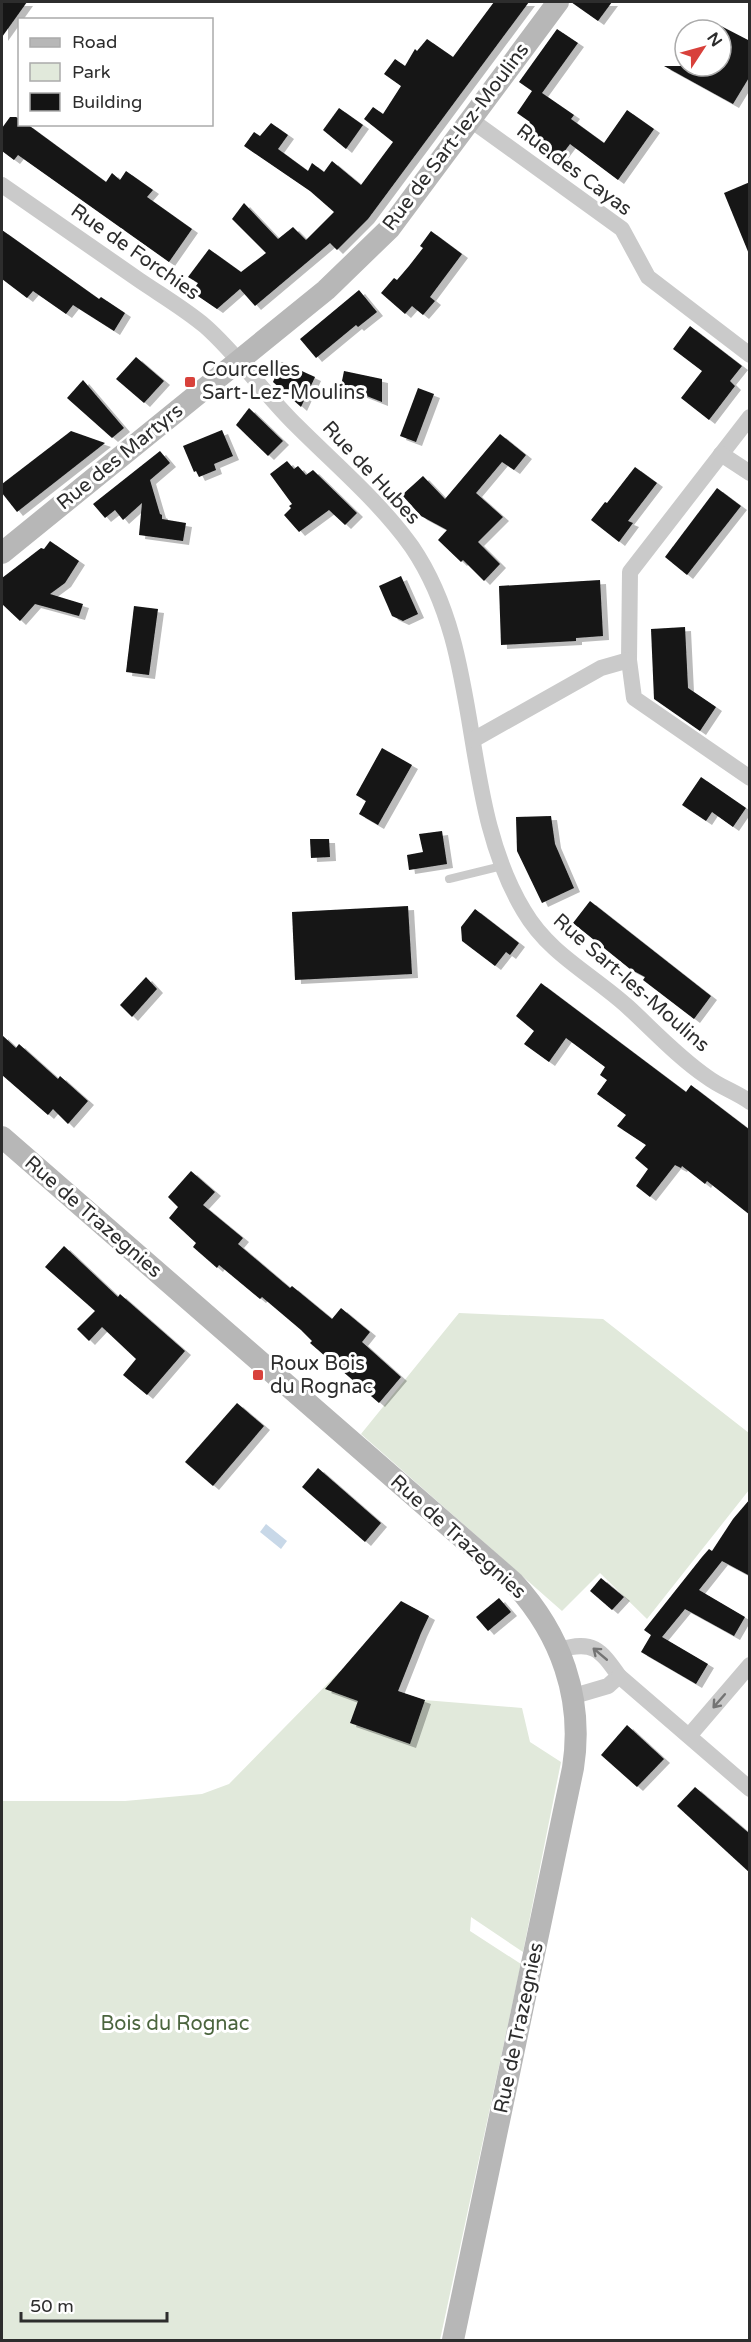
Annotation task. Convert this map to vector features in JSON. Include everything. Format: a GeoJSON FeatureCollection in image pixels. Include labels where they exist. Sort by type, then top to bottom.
{"type":"FeatureCollection","features":[{"type":"Feature","properties":{"kind":"main road","name":"Rue de Sart-lez-Moulins"},"geometry":{"type":"LineString","coordinates":[[239,360],[326,290],[390,228],[558,2]]}},
{"type":"Feature","properties":{"kind":"main road","name":"Rue des Martyrs"},"geometry":{"type":"LineString","coordinates":[[2,553],[239,360]]}},
{"type":"Feature","properties":{"kind":"main road","name":"Rue de Trazegnies"},"geometry":{"type":"LineString","coordinates":[[2,1137],[513,1582],[540,1617],[559,1650],[570,1678],[574,1696],[576,1735],[569,1794],[453,2340]]}},
{"type":"Feature","properties":{"kind":"street","name":"Rue des Cayas"},"geometry":{"type":"LineString","coordinates":[[471,120],[622,229],[648,277],[750,355]]}},
{"type":"Feature","properties":{"kind":"street","name":"Rue de Forchies"},"geometry":{"type":"LineString","coordinates":[[2,185],[203,324],[239,360]]}},
{"type":"Feature","properties":{"kind":"street","name":"Rue de Hubes"},"geometry":{"type":"LineString","coordinates":[[239,360],[271,400],[375,503],[412,548],[435,588],[450,630]]}},
{"type":"Feature","properties":{"kind":"street"},"geometry":{"type":"LineString","coordinates":[[750,417],[630,572],[628,660],[634,698],[750,778]]}},
{"type":"Feature","properties":{"kind":"street"},"geometry":{"type":"LineString","coordinates":[[721,454],[750,473]]}},
{"type":"Feature","properties":{"kind":"street","name":"Rue Sart-les-Moulins"},"geometry":{"type":"LineString","coordinates":[[450,630],[458,658],[489,830],[502,866],[524,912],[551,945],[576,968],[626,1005],[658,1037],[707,1077],[750,1102]]}},
{"type":"Feature","properties":{"kind":"street"},"geometry":{"type":"LineString","coordinates":[[473,740],[601,669],[628,660]]}},
{"type":"Feature","properties":{"kind":"street"},"geometry":{"type":"LineString","coordinates":[[559,1650],[583,1645],[593,1648],[606,1658],[619,1676],[750,1789]]}},
{"type":"Feature","properties":{"kind":"street"},"geometry":{"type":"LineString","coordinates":[[689,1736],[750,1665]]}},
{"type":"Feature","properties":{"kind":"street"},"geometry":{"type":"LineString","coordinates":[[574,1696],[608,1686],[619,1676]]}},
{"type":"Feature","properties":{"kind":"lane"},"geometry":{"type":"LineString","coordinates":[[449,879],[502,866]]}},
{"type":"Feature","properties":{"kind":"green space"},"geometry":{"type":"Polygon","coordinates":[[[459,1313],[603,1319],[749,1433],[749,1490],[647,1619],[600,1573],[562,1611],[361,1434],[459,1313]]]}},
{"type":"Feature","properties":{"kind":"green space","name":"Bois du Rognac"},"geometry":{"type":"Polygon","coordinates":[[[339,1672],[366,1681],[350,1723],[410,1743],[424,1700],[522,1708],[530,1742],[561,1762],[523,1952],[471,1917],[470,1931],[521,1964],[440,2340],[2,2340],[2,1801],[125,1801],[202,1794],[229,1784],[339,1672]]]}},
{"type":"Feature","properties":{"kind":"water"},"geometry":{"type":"Polygon","coordinates":[[[266,1524],[287,1541],[281,1549],[260,1532],[266,1524]]]}},
{"type":"Feature","properties":{"kind":"building"},"geometry":{"type":"Polygon","coordinates":[[[2,2],[27,2],[2,37],[2,2]]]}},
{"type":"Feature","properties":{"kind":"building"},"geometry":{"type":"Polygon","coordinates":[[[494,2],[529,2],[368,219],[337,250],[330,243],[255,306],[240,289],[217,309],[192,292],[198,283],[188,277],[209,249],[241,272],[266,253],[232,219],[244,203],[278,239],[293,227],[306,240],[334,212],[310,191],[244,146],[254,132],[260,136],[271,123],[288,135],[278,149],[308,171],[312,163],[324,172],[332,161],[361,185],[393,142],[364,119],[373,107],[383,114],[401,86],[384,74],[395,59],[405,66],[415,49],[417,51],[427,39],[453,57],[494,2]]]}},
{"type":"Feature","properties":{"kind":"building"},"geometry":{"type":"Polygon","coordinates":[[[571,2],[612,2],[598,21],[571,2]]]}},
{"type":"Feature","properties":{"kind":"building"},"geometry":{"type":"Polygon","coordinates":[[[557,29],[578,43],[542,93],[574,115],[571,119],[604,143],[627,110],[654,129],[618,180],[570,144],[555,164],[519,136],[530,122],[517,113],[532,91],[519,82],[557,29]]]}},
{"type":"Feature","properties":{"kind":"building"},"geometry":{"type":"Polygon","coordinates":[[[733,32],[750,41],[750,76],[733,104],[686,78],[733,78],[733,32]]]}},
{"type":"Feature","properties":{"kind":"building"},"geometry":{"type":"Polygon","coordinates":[[[339,108],[363,125],[346,149],[323,130],[339,108]]]}},
{"type":"Feature","properties":{"kind":"building"},"geometry":{"type":"Polygon","coordinates":[[[10,117],[18,118],[18,126],[30,126],[106,182],[112,173],[120,180],[126,171],[153,190],[147,197],[192,229],[169,262],[18,155],[14,160],[2,151],[2,128],[10,117]]]}},
{"type":"Feature","properties":{"kind":"building"},"geometry":{"type":"Polygon","coordinates":[[[750,182],[750,253],[749,254],[724,193],[750,182]]]}},
{"type":"Feature","properties":{"kind":"building"},"geometry":{"type":"Polygon","coordinates":[[[2,230],[99,299],[101,297],[125,313],[114,331],[73,305],[66,314],[33,291],[27,298],[2,279],[2,230]]]}},
{"type":"Feature","properties":{"kind":"building"},"geometry":{"type":"Polygon","coordinates":[[[431,231],[462,254],[430,297],[435,301],[423,315],[412,306],[405,314],[381,293],[409,266],[423,248],[420,246],[431,231]]]}},
{"type":"Feature","properties":{"kind":"building"},"geometry":{"type":"Polygon","coordinates":[[[359,290],[377,312],[358,327],[356,325],[316,358],[300,339],[359,290]]]}},
{"type":"Feature","properties":{"kind":"building"},"geometry":{"type":"Polygon","coordinates":[[[690,326],[742,366],[730,381],[735,386],[709,420],[681,398],[702,371],[673,349],[690,326]]]}},
{"type":"Feature","properties":{"kind":"building"},"geometry":{"type":"Polygon","coordinates":[[[136,357],[164,381],[144,403],[116,379],[136,357]]]}},
{"type":"Feature","properties":{"kind":"building"},"geometry":{"type":"Polygon","coordinates":[[[282,362],[315,377],[301,407],[273,382],[282,362]]]}},
{"type":"Feature","properties":{"kind":"building"},"geometry":{"type":"Polygon","coordinates":[[[344,371],[382,379],[382,402],[341,386],[344,371]]]}},
{"type":"Feature","properties":{"kind":"building"},"geometry":{"type":"Polygon","coordinates":[[[83,380],[124,428],[112,438],[67,398],[83,380]]]}},
{"type":"Feature","properties":{"kind":"building"},"geometry":{"type":"Polygon","coordinates":[[[418,388],[434,394],[416,442],[400,436],[418,388]]]}},
{"type":"Feature","properties":{"kind":"building"},"geometry":{"type":"Polygon","coordinates":[[[249,408],[283,441],[268,456],[236,425],[249,408]]]}},
{"type":"Feature","properties":{"kind":"building"},"geometry":{"type":"Polygon","coordinates":[[[222,430],[233,456],[214,464],[216,470],[199,477],[196,471],[194,472],[183,446],[222,430]]]}},
{"type":"Feature","properties":{"kind":"building"},"geometry":{"type":"Polygon","coordinates":[[[71,431],[105,443],[17,512],[2,493],[2,484],[71,431]]]}},
{"type":"Feature","properties":{"kind":"building"},"geometry":{"type":"Polygon","coordinates":[[[500,434],[526,455],[514,470],[502,462],[476,493],[503,517],[478,542],[500,564],[484,581],[438,540],[447,530],[421,516],[402,495],[423,476],[445,499],[500,434]]]}},
{"type":"Feature","properties":{"kind":"building"},"geometry":{"type":"Polygon","coordinates":[[[160,451],[170,463],[150,480],[162,519],[186,523],[183,541],[139,535],[142,503],[123,520],[115,510],[105,518],[93,504],[160,451]]]}},
{"type":"Feature","properties":{"kind":"building"},"geometry":{"type":"Polygon","coordinates":[[[287,461],[294,469],[298,466],[306,475],[313,470],[357,513],[345,525],[329,510],[299,532],[284,515],[292,504],[270,474],[287,461]]]}},
{"type":"Feature","properties":{"kind":"building"},"geometry":{"type":"Polygon","coordinates":[[[635,467],[657,483],[628,521],[633,523],[619,542],[591,520],[635,467]]]}},
{"type":"Feature","properties":{"kind":"building"},"geometry":{"type":"Polygon","coordinates":[[[717,488],[741,506],[687,575],[665,557],[717,488]]]}},
{"type":"Feature","properties":{"kind":"building"},"geometry":{"type":"Polygon","coordinates":[[[50,541],[79,561],[65,583],[50,594],[83,604],[79,616],[35,604],[20,621],[2,604],[2,578],[41,548],[44,549],[50,541]]]}},
{"type":"Feature","properties":{"kind":"building"},"geometry":{"type":"Polygon","coordinates":[[[401,576],[418,614],[403,621],[392,616],[379,586],[401,576]]]}},
{"type":"Feature","properties":{"kind":"building"},"geometry":{"type":"Polygon","coordinates":[[[600,580],[603,636],[576,638],[576,641],[501,645],[499,586],[600,580]]]}},
{"type":"Feature","properties":{"kind":"building"},"geometry":{"type":"Polygon","coordinates":[[[134,606],[158,609],[149,675],[126,672],[134,606]]]}},
{"type":"Feature","properties":{"kind":"building"},"geometry":{"type":"Polygon","coordinates":[[[685,627],[688,688],[716,707],[700,731],[654,699],[651,629],[685,627]]]}},
{"type":"Feature","properties":{"kind":"building"},"geometry":{"type":"Polygon","coordinates":[[[382,748],[412,765],[378,825],[359,814],[366,801],[356,795],[382,748]]]}},
{"type":"Feature","properties":{"kind":"building"},"geometry":{"type":"Polygon","coordinates":[[[701,777],[746,808],[733,827],[712,812],[706,821],[682,805],[701,777]]]}},
{"type":"Feature","properties":{"kind":"building"},"geometry":{"type":"Polygon","coordinates":[[[551,816],[555,844],[574,888],[542,903],[517,851],[516,817],[551,816]]]}},
{"type":"Feature","properties":{"kind":"building"},"geometry":{"type":"Polygon","coordinates":[[[442,831],[447,864],[409,870],[407,855],[423,852],[419,834],[442,831]]]}},
{"type":"Feature","properties":{"kind":"building"},"geometry":{"type":"Polygon","coordinates":[[[310,839],[329,839],[330,857],[311,858],[310,839]]]}},
{"type":"Feature","properties":{"kind":"building"},"geometry":{"type":"Polygon","coordinates":[[[590,901],[711,996],[694,1019],[643,980],[645,977],[630,969],[573,923],[590,901]]]}},
{"type":"Feature","properties":{"kind":"building"},"geometry":{"type":"Polygon","coordinates":[[[408,906],[412,974],[295,980],[292,912],[408,906]]]}},
{"type":"Feature","properties":{"kind":"building"},"geometry":{"type":"Polygon","coordinates":[[[475,909],[519,943],[510,955],[506,952],[495,966],[462,941],[461,927],[475,909]]]}},
{"type":"Feature","properties":{"kind":"building"},"geometry":{"type":"Polygon","coordinates":[[[146,977],[157,989],[132,1017],[120,1005],[146,977]]]}},
{"type":"Feature","properties":{"kind":"building"},"geometry":{"type":"Polygon","coordinates":[[[541,983],[686,1092],[691,1085],[750,1130],[750,1215],[707,1181],[705,1184],[682,1166],[681,1168],[675,1165],[650,1197],[636,1186],[648,1169],[635,1158],[646,1145],[617,1126],[626,1115],[597,1094],[607,1080],[600,1075],[605,1067],[566,1038],[549,1062],[524,1044],[534,1031],[516,1016],[541,983]]]}},
{"type":"Feature","properties":{"kind":"building"},"geometry":{"type":"Polygon","coordinates":[[[2,1035],[16,1048],[19,1044],[58,1079],[60,1076],[88,1101],[68,1124],[53,1109],[48,1115],[2,1075],[2,1035]]]}},
{"type":"Feature","properties":{"kind":"building"},"geometry":{"type":"Polygon","coordinates":[[[191,1171],[215,1192],[203,1205],[243,1238],[238,1244],[290,1288],[292,1286],[332,1319],[341,1308],[370,1332],[362,1342],[401,1377],[379,1403],[310,1343],[312,1341],[301,1330],[262,1297],[260,1299],[219,1265],[217,1268],[193,1247],[196,1243],[169,1218],[178,1207],[168,1197],[191,1171]]]}},
{"type":"Feature","properties":{"kind":"building"},"geometry":{"type":"Polygon","coordinates":[[[64,1246],[118,1297],[120,1294],[185,1351],[147,1395],[123,1375],[136,1359],[102,1327],[89,1341],[77,1329],[95,1311],[45,1267],[64,1246]]]}},
{"type":"Feature","properties":{"kind":"building"},"geometry":{"type":"Polygon","coordinates":[[[237,1403],[264,1426],[213,1486],[185,1462],[237,1403]]]}},
{"type":"Feature","properties":{"kind":"building"},"geometry":{"type":"Polygon","coordinates":[[[318,1468],[381,1523],[365,1542],[302,1487],[318,1468]]]}},
{"type":"Feature","properties":{"kind":"building"},"geometry":{"type":"Polygon","coordinates":[[[750,1499],[750,1576],[722,1561],[699,1590],[745,1617],[734,1636],[685,1609],[662,1637],[708,1664],[696,1684],[641,1652],[651,1635],[644,1630],[702,1557],[709,1549],[712,1551],[733,1519],[750,1499]]]}},
{"type":"Feature","properties":{"kind":"building"},"geometry":{"type":"Polygon","coordinates":[[[601,1578],[624,1597],[612,1610],[590,1591],[601,1578]]]}},
{"type":"Feature","properties":{"kind":"building"},"geometry":{"type":"Polygon","coordinates":[[[499,1598],[511,1612],[488,1631],[476,1617],[499,1598]]]}},
{"type":"Feature","properties":{"kind":"building"},"geometry":{"type":"Polygon","coordinates":[[[401,1601],[429,1616],[398,1691],[425,1700],[410,1744],[350,1723],[358,1701],[325,1689],[401,1601]]]}},
{"type":"Feature","properties":{"kind":"building"},"geometry":{"type":"Polygon","coordinates":[[[627,1725],[664,1759],[637,1787],[601,1755],[627,1725]]]}},
{"type":"Feature","properties":{"kind":"building"},"geometry":{"type":"Polygon","coordinates":[[[695,1787],[750,1834],[750,1873],[677,1806],[695,1787]]]}},
{"type":"Feature","properties":{"kind":"place","name":"Courcelles Sart-Lez-Moulins"},"geometry":{"type":"Point","coordinates":[190,382]}},
{"type":"Feature","properties":{"kind":"place","name":"Roux Bois du Rognac"},"geometry":{"type":"Point","coordinates":[258,1375]}}]}
